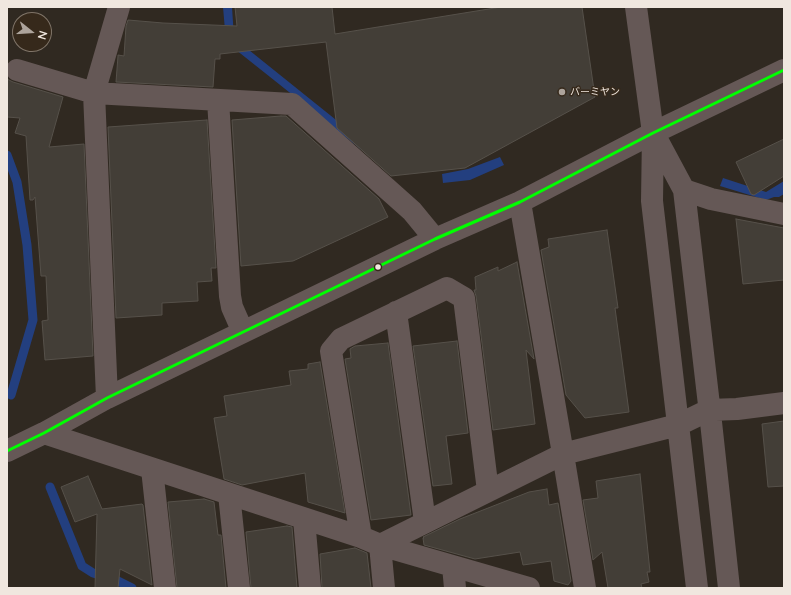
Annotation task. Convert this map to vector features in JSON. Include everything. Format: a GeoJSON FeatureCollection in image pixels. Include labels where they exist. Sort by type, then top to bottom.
{"type":"FeatureCollection","features":[{"type":"Feature","properties":{"kind":"street"},"geometry":{"type":"LineString","coordinates":[[107,398],[94,94],[119,7]]}},
{"type":"Feature","properties":{"kind":"street"},"geometry":{"type":"LineString","coordinates":[[636,7],[653,132],[652,201],[697,588]]}},
{"type":"Feature","properties":{"kind":"street"},"geometry":{"type":"LineString","coordinates":[[17,70],[94,94],[292,104],[412,211],[435,239]]}},
{"type":"Feature","properties":{"kind":"street"},"geometry":{"type":"LineString","coordinates":[[7,451],[44,433],[107,398],[435,239],[520,202],[653,132],[784,70]]}},
{"type":"Feature","properties":{"kind":"street"},"geometry":{"type":"LineString","coordinates":[[218,100],[230,296],[232,307],[243,332]]}},
{"type":"Feature","properties":{"kind":"street"},"geometry":{"type":"LineString","coordinates":[[653,132],[684,190],[729,588]]}},
{"type":"Feature","properties":{"kind":"street"},"geometry":{"type":"LineString","coordinates":[[684,190],[711,199],[784,214]]}},
{"type":"Feature","properties":{"kind":"street"},"geometry":{"type":"LineString","coordinates":[[520,202],[585,588]]}},
{"type":"Feature","properties":{"kind":"street"},"geometry":{"type":"LineString","coordinates":[[384,588],[371,541],[331,351],[340,339],[447,288],[464,298],[488,491]]}},
{"type":"Feature","properties":{"kind":"street"},"geometry":{"type":"LineString","coordinates":[[396,312],[425,522]]}},
{"type":"Feature","properties":{"kind":"street"},"geometry":{"type":"LineString","coordinates":[[371,541],[425,522],[563,454],[678,425],[709,410],[737,409],[784,403]]}},
{"type":"Feature","properties":{"kind":"street"},"geometry":{"type":"LineString","coordinates":[[44,433],[371,541],[529,588]]}},
{"type":"Feature","properties":{"kind":"street"},"geometry":{"type":"LineString","coordinates":[[152,469],[165,588]]}},
{"type":"Feature","properties":{"kind":"street"},"geometry":{"type":"LineString","coordinates":[[229,494],[239,588]]}},
{"type":"Feature","properties":{"kind":"street"},"geometry":{"type":"LineString","coordinates":[[304,519],[310,588]]}},
{"type":"Feature","properties":{"kind":"street"},"geometry":{"type":"LineString","coordinates":[[453,566],[455,588]]}},
{"type":"Feature","properties":{"kind":"water"},"geometry":{"type":"Polygon","coordinates":[[[223,7],[232,7],[234,38],[376,152],[372,158],[226,42],[223,7]]]}},
{"type":"Feature","properties":{"kind":"water"},"geometry":{"type":"Polygon","coordinates":[[[500,157],[504,165],[470,180],[443,183],[442,174],[468,169],[500,157]]]}},
{"type":"Feature","properties":{"kind":"water"},"geometry":{"type":"Polygon","coordinates":[[[723,178],[766,192],[784,181],[784,194],[779,197],[766,200],[720,186],[723,178]]]}},
{"type":"Feature","properties":{"kind":"building"},"geometry":{"type":"Polygon","coordinates":[[[235,7],[332,7],[335,34],[501,7],[582,7],[595,97],[465,168],[391,176],[337,128],[326,42],[220,54],[220,59],[215,59],[213,87],[116,82],[118,55],[124,56],[126,26],[128,20],[237,26],[235,7]]]}},
{"type":"Feature","properties":{"kind":"building"},"geometry":{"type":"Polygon","coordinates":[[[7,79],[63,97],[49,147],[84,144],[93,356],[45,360],[42,321],[48,320],[46,276],[41,276],[35,197],[33,200],[30,200],[26,136],[15,133],[20,118],[7,117],[7,79]]]}},
{"type":"Feature","properties":{"kind":"building"},"geometry":{"type":"Polygon","coordinates":[[[286,116],[379,199],[388,217],[293,261],[241,266],[232,120],[286,116]]]}},
{"type":"Feature","properties":{"kind":"building"},"geometry":{"type":"Polygon","coordinates":[[[207,120],[216,268],[211,268],[212,281],[197,282],[198,301],[162,303],[162,315],[116,318],[108,127],[207,120]]]}},
{"type":"Feature","properties":{"kind":"building"},"geometry":{"type":"Polygon","coordinates":[[[784,139],[784,176],[754,195],[751,194],[736,162],[784,139]]]}},
{"type":"Feature","properties":{"kind":"building"},"geometry":{"type":"Polygon","coordinates":[[[736,219],[784,228],[784,280],[743,284],[736,219]]]}},
{"type":"Feature","properties":{"kind":"building"},"geometry":{"type":"Polygon","coordinates":[[[607,230],[618,308],[615,308],[629,412],[585,418],[566,395],[541,250],[549,247],[548,239],[607,230]]]}},
{"type":"Feature","properties":{"kind":"building"},"geometry":{"type":"Polygon","coordinates":[[[517,262],[534,359],[526,350],[535,424],[493,430],[474,290],[476,290],[475,277],[498,267],[498,271],[517,262]]]}},
{"type":"Feature","properties":{"kind":"building"},"geometry":{"type":"Polygon","coordinates":[[[457,341],[468,433],[446,436],[452,484],[433,486],[413,346],[457,341]]]}},
{"type":"Feature","properties":{"kind":"building"},"geometry":{"type":"Polygon","coordinates":[[[388,343],[411,515],[371,520],[345,359],[351,358],[350,349],[355,346],[388,343]]]}},
{"type":"Feature","properties":{"kind":"building"},"geometry":{"type":"Polygon","coordinates":[[[320,362],[345,513],[308,502],[305,473],[242,485],[224,479],[214,418],[227,416],[224,396],[291,385],[289,371],[308,369],[308,364],[320,362]]]}},
{"type":"Feature","properties":{"kind":"building"},"geometry":{"type":"Polygon","coordinates":[[[784,421],[784,486],[768,487],[762,424],[784,421]]]}},
{"type":"Feature","properties":{"kind":"building"},"geometry":{"type":"Polygon","coordinates":[[[640,474],[650,572],[647,572],[649,582],[641,584],[642,588],[608,588],[602,552],[593,560],[583,500],[598,498],[596,481],[640,474]]]}},
{"type":"Feature","properties":{"kind":"building"},"geometry":{"type":"Polygon","coordinates":[[[88,476],[102,509],[143,505],[152,585],[120,569],[118,588],[95,588],[97,514],[75,522],[61,487],[88,476]]]}},
{"type":"Feature","properties":{"kind":"building"},"geometry":{"type":"Polygon","coordinates":[[[547,489],[549,505],[558,503],[571,581],[568,585],[554,581],[551,561],[523,565],[520,552],[475,559],[424,545],[423,537],[460,519],[529,492],[547,489]]]}},
{"type":"Feature","properties":{"kind":"building"},"geometry":{"type":"Polygon","coordinates":[[[204,499],[214,502],[218,535],[221,535],[226,588],[177,588],[168,502],[204,499]]]}},
{"type":"Feature","properties":{"kind":"building"},"geometry":{"type":"Polygon","coordinates":[[[287,526],[292,527],[297,588],[251,588],[246,532],[287,526]]]}},
{"type":"Feature","properties":{"kind":"building"},"geometry":{"type":"Polygon","coordinates":[[[355,548],[367,553],[371,588],[322,588],[320,554],[355,548]]]}},
{"type":"Feature","properties":{"kind":"waterway"},"geometry":{"type":"LineString","coordinates":[[7,155],[17,182],[27,245],[33,320],[11,395]]}},
{"type":"Feature","properties":{"kind":"waterway"},"geometry":{"type":"LineString","coordinates":[[50,487],[82,566],[93,573],[116,580],[132,588]]}},
{"type":"Feature","properties":{"kind":"transit line"},"geometry":{"type":"LineString","coordinates":[[7,451],[44,433],[107,398],[435,239],[520,202],[653,133],[784,70]]}},
{"type":"Feature","properties":{"kind":"place","name":"バーミヤン"},"geometry":{"type":"Point","coordinates":[562,92]}}]}
